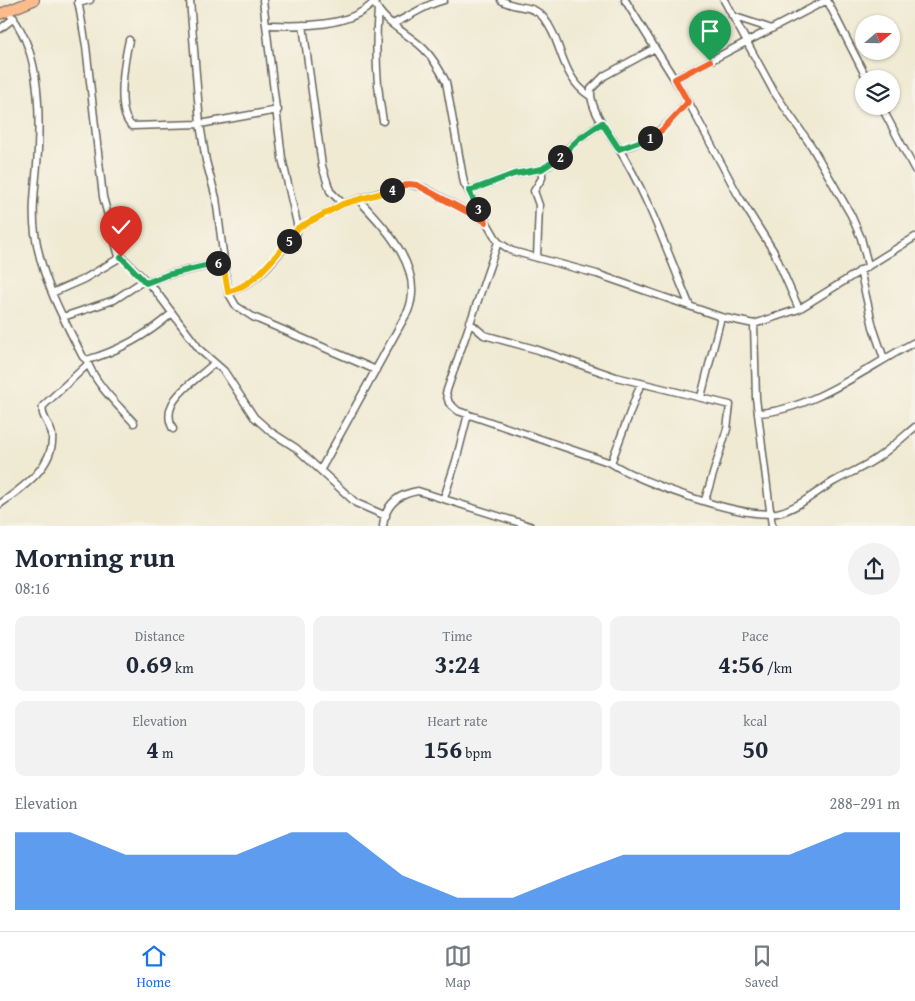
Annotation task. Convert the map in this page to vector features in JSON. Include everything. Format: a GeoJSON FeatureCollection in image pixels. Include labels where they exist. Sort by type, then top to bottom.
{"type":"FeatureCollection","features":[{"type":"Feature","properties":{"kind":"highway"},"geometry":{"type":"LineString","coordinates":[[7,14],[34,0]]}},
{"type":"Feature","properties":{"kind":"street"},"geometry":{"type":"LineString","coordinates":[[90,0],[78,2],[88,64],[103,197],[114,246],[121,257],[155,290],[171,314],[200,350],[224,372],[254,417],[321,469],[356,503],[386,516]]}},
{"type":"Feature","properties":{"kind":"street"},"geometry":{"type":"LineString","coordinates":[[190,0],[200,124],[206,161],[216,198],[228,292],[236,306],[253,317],[376,370]]}},
{"type":"Feature","properties":{"kind":"street"},"geometry":{"type":"LineString","coordinates":[[228,292],[248,285],[257,277],[296,234],[298,228],[282,158],[264,0]]}},
{"type":"Feature","properties":{"kind":"street"},"geometry":{"type":"LineString","coordinates":[[392,24],[408,18],[427,5],[444,0]]}},
{"type":"Feature","properties":{"kind":"street"},"geometry":{"type":"LineString","coordinates":[[501,0],[512,7],[528,7],[542,16],[565,66],[579,87],[590,96],[602,123],[619,149],[638,185],[689,304]]}},
{"type":"Feature","properties":{"kind":"street"},"geometry":{"type":"LineString","coordinates":[[625,0],[675,79],[738,195],[774,252],[799,309]]}},
{"type":"Feature","properties":{"kind":"street"},"geometry":{"type":"LineString","coordinates":[[724,0],[774,92],[812,147],[851,215],[861,238],[868,265]]}},
{"type":"Feature","properties":{"kind":"street"},"geometry":{"type":"LineString","coordinates":[[675,79],[769,28],[827,0],[862,70]]}},
{"type":"Feature","properties":{"kind":"street"},"geometry":{"type":"LineString","coordinates":[[268,25],[303,25],[336,21],[365,11],[373,1],[392,24],[424,49],[439,68],[446,82],[460,171],[469,191],[498,242],[512,252],[597,274],[689,304],[721,317],[754,324],[799,309],[915,237]]}},
{"type":"Feature","properties":{"kind":"street"},"geometry":{"type":"LineString","coordinates":[[378,9],[376,44],[378,96],[382,121]]}},
{"type":"Feature","properties":{"kind":"street"},"geometry":{"type":"LineString","coordinates":[[0,29],[7,14],[28,43],[34,70],[38,148],[33,205],[34,231],[42,268],[62,318],[83,358],[100,385],[134,423]]}},
{"type":"Feature","properties":{"kind":"street"},"geometry":{"type":"LineString","coordinates":[[732,16],[769,28]]}},
{"type":"Feature","properties":{"kind":"street"},"geometry":{"type":"LineString","coordinates":[[303,25],[322,166],[330,191],[343,204]]}},
{"type":"Feature","properties":{"kind":"street"},"geometry":{"type":"LineString","coordinates":[[129,40],[123,76],[126,118],[129,124],[139,127],[200,124],[278,110]]}},
{"type":"Feature","properties":{"kind":"street"},"geometry":{"type":"LineString","coordinates":[[590,96],[591,89],[604,76],[655,48]]}},
{"type":"Feature","properties":{"kind":"street"},"geometry":{"type":"LineString","coordinates":[[619,149],[634,145],[656,135],[688,102]]}},
{"type":"Feature","properties":{"kind":"street"},"geometry":{"type":"LineString","coordinates":[[886,115],[915,170]]}},
{"type":"Feature","properties":{"kind":"street"},"geometry":{"type":"LineString","coordinates":[[469,191],[514,174],[542,169],[602,123]]}},
{"type":"Feature","properties":{"kind":"street"},"geometry":{"type":"LineString","coordinates":[[537,258],[539,205],[534,192],[542,178],[542,169]]}},
{"type":"Feature","properties":{"kind":"street"},"geometry":{"type":"LineString","coordinates":[[298,228],[343,204],[409,184],[417,185],[486,222]]}},
{"type":"Feature","properties":{"kind":"street"},"geometry":{"type":"LineString","coordinates":[[321,469],[408,311],[413,290],[405,261],[388,230],[359,200]]}},
{"type":"Feature","properties":{"kind":"street"},"geometry":{"type":"LineString","coordinates":[[498,242],[446,393],[449,403],[458,411],[611,463],[624,472],[652,484],[739,510],[770,514],[779,513],[797,504],[876,459],[915,427]]}},
{"type":"Feature","properties":{"kind":"street"},"geometry":{"type":"LineString","coordinates":[[52,293],[84,279],[121,257]]}},
{"type":"Feature","properties":{"kind":"street"},"geometry":{"type":"LineString","coordinates":[[62,318],[114,300],[145,282],[223,262]]}},
{"type":"Feature","properties":{"kind":"street"},"geometry":{"type":"LineString","coordinates":[[860,270],[884,359]]}},
{"type":"Feature","properties":{"kind":"street"},"geometry":{"type":"LineString","coordinates":[[0,504],[25,485],[45,464],[52,434],[42,411],[43,406],[87,362],[137,339],[158,326],[171,314]]}},
{"type":"Feature","properties":{"kind":"street"},"geometry":{"type":"LineString","coordinates":[[701,397],[721,317]]}},
{"type":"Feature","properties":{"kind":"street"},"geometry":{"type":"LineString","coordinates":[[469,322],[484,335],[641,383],[730,405],[727,429],[705,500]]}},
{"type":"Feature","properties":{"kind":"street"},"geometry":{"type":"LineString","coordinates":[[754,324],[758,413],[772,526]]}},
{"type":"Feature","properties":{"kind":"street"},"geometry":{"type":"LineString","coordinates":[[758,413],[790,409],[816,397],[915,342]]}},
{"type":"Feature","properties":{"kind":"street"},"geometry":{"type":"LineString","coordinates":[[173,429],[168,413],[175,400],[214,363]]}},
{"type":"Feature","properties":{"kind":"street"},"geometry":{"type":"LineString","coordinates":[[611,463],[641,383]]}},
{"type":"Feature","properties":{"kind":"street"},"geometry":{"type":"LineString","coordinates":[[444,498],[468,414]]}},
{"type":"Feature","properties":{"kind":"street"},"geometry":{"type":"LineString","coordinates":[[383,526],[389,506],[396,499],[407,493],[418,491],[530,526]]}},
{"type":"Feature","properties":{"kind":"route"},"geometry":{"type":"LineString","coordinates":[[121,257],[146,283],[167,275],[223,262],[228,278],[228,292],[248,285],[257,277],[296,234],[298,228],[343,204],[409,184],[424,188],[486,222],[469,191],[520,172],[534,171],[550,165],[579,139],[602,123],[619,149],[650,139],[676,117],[688,102],[675,79],[710,61]]}}]}
